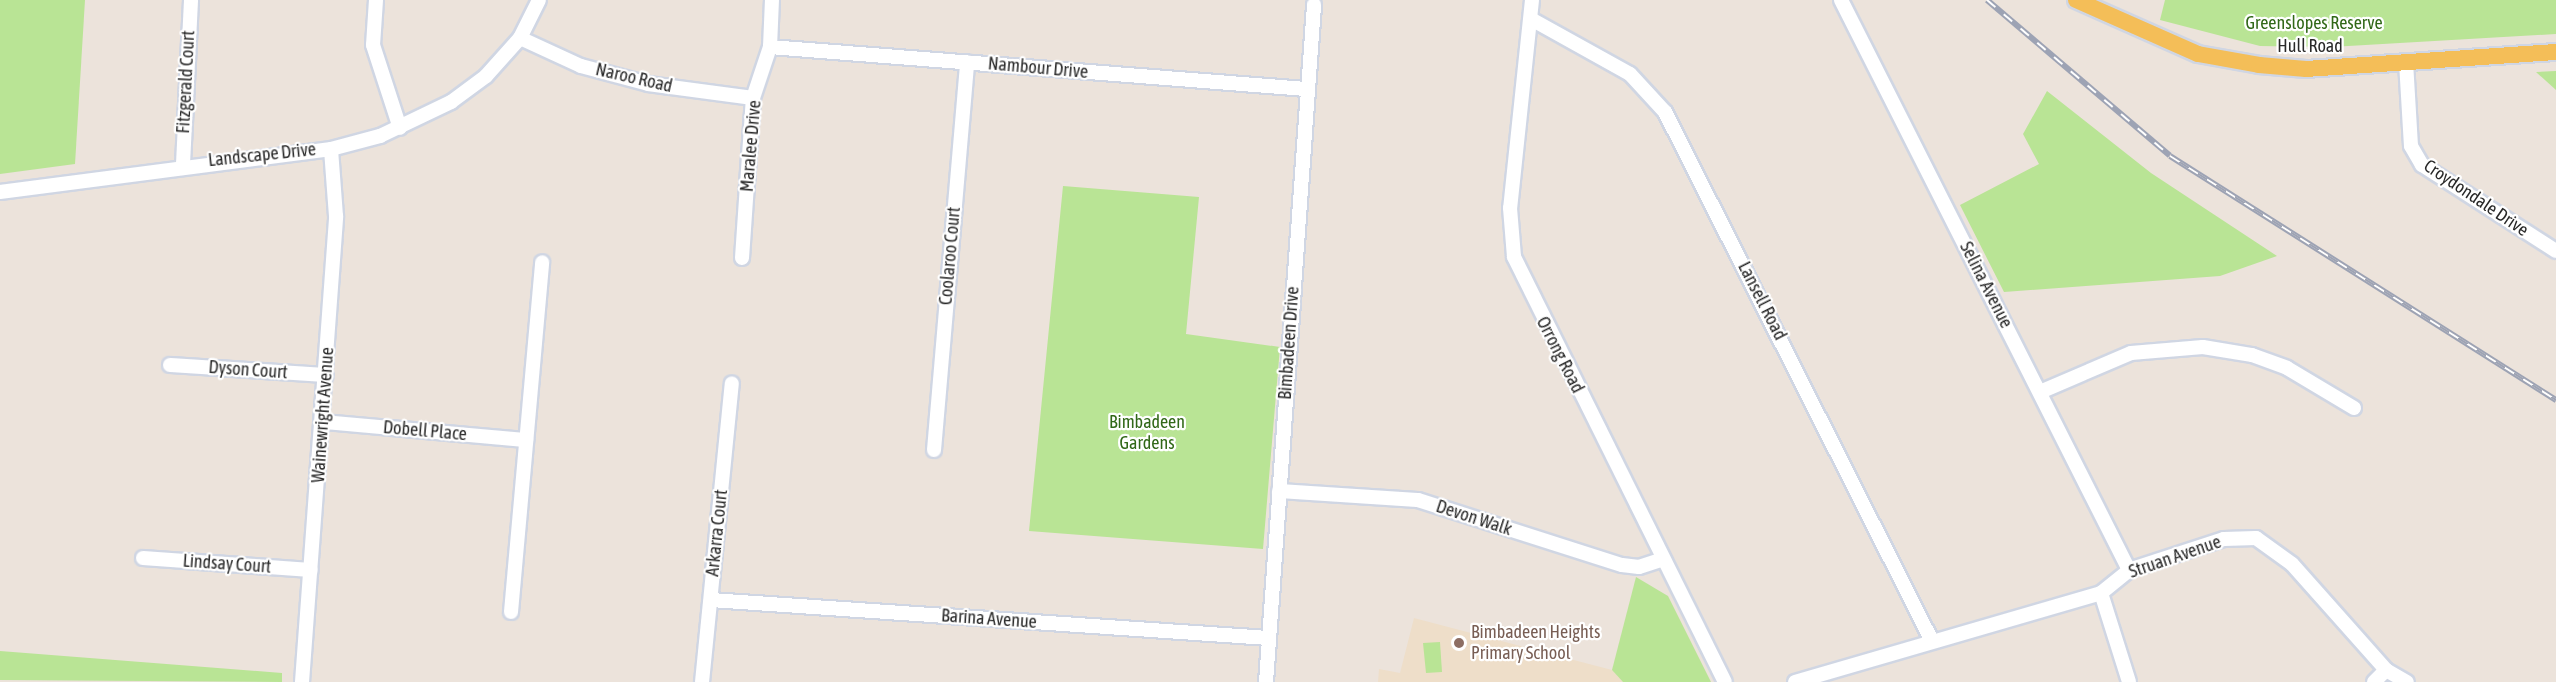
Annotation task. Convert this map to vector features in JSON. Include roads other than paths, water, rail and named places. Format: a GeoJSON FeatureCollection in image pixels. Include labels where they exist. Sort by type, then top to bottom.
{"type":"FeatureCollection","features":[{"type":"Feature","properties":{"kind":"main road","name":"Hull Road"},"geometry":{"type":"LineString","coordinates":[[2076,0],[2198,54],[2259,65],[2306,69],[2556,52]]}},
{"type":"Feature","properties":{"kind":"street","name":"Fitzgerald Court"},"geometry":{"type":"LineString","coordinates":[[183,164],[191,0]]}},
{"type":"Feature","properties":{"kind":"street"},"geometry":{"type":"LineString","coordinates":[[376,0],[374,45],[400,128]]}},
{"type":"Feature","properties":{"kind":"street","name":"Landscape Drive"},"geometry":{"type":"LineString","coordinates":[[0,192],[183,164],[330,149],[400,128],[451,102],[486,76],[520,38],[539,0]]}},
{"type":"Feature","properties":{"kind":"street","name":"Maralee Drive"},"geometry":{"type":"LineString","coordinates":[[742,258],[753,98],[770,47],[772,0]]}},
{"type":"Feature","properties":{"kind":"street","name":"Orrong Road"},"geometry":{"type":"LineString","coordinates":[[1532,0],[1510,208],[1514,257],[1725,682]]}},
{"type":"Feature","properties":{"kind":"street","name":"Selina Avenue"},"geometry":{"type":"LineString","coordinates":[[1841,0],[2129,570]]}},
{"type":"Feature","properties":{"kind":"street","name":"Bimbadeen Drive"},"geometry":{"type":"LineString","coordinates":[[1266,682],[1306,89],[1314,5]]}},
{"type":"Feature","properties":{"kind":"street","name":"Lansell Road"},"geometry":{"type":"LineString","coordinates":[[1531,19],[1630,75],[1665,112],[1931,639]]}},
{"type":"Feature","properties":{"kind":"street","name":"Naroo Road"},"geometry":{"type":"LineString","coordinates":[[520,38],[581,66],[648,84],[753,98]]}},
{"type":"Feature","properties":{"kind":"street","name":"Nambour Drive"},"geometry":{"type":"LineString","coordinates":[[770,47],[1306,89]]}},
{"type":"Feature","properties":{"kind":"street","name":"Coolaroo Court"},"geometry":{"type":"LineString","coordinates":[[934,450],[967,62]]}},
{"type":"Feature","properties":{"kind":"street","name":"Croydondale Drive"},"geometry":{"type":"LineString","coordinates":[[2406,62],[2411,146],[2422,165],[2556,251]]}},
{"type":"Feature","properties":{"kind":"street","name":"Wainewright Avenue"},"geometry":{"type":"LineString","coordinates":[[302,682],[324,422],[336,216],[330,149]]}},
{"type":"Feature","properties":{"kind":"street"},"geometry":{"type":"LineString","coordinates":[[512,612],[542,262]]}},
{"type":"Feature","properties":{"kind":"street"},"geometry":{"type":"LineString","coordinates":[[2040,392],[2131,353],[2203,347],[2252,355],[2287,368],[2354,408]]}},
{"type":"Feature","properties":{"kind":"street","name":"Dyson Court"},"geometry":{"type":"LineString","coordinates":[[170,365],[326,375]]}},
{"type":"Feature","properties":{"kind":"street","name":"Arkarra Court"},"geometry":{"type":"LineString","coordinates":[[702,682],[732,384]]}},
{"type":"Feature","properties":{"kind":"street","name":"Dobell Place"},"geometry":{"type":"LineString","coordinates":[[324,422],[526,440]]}},
{"type":"Feature","properties":{"kind":"street","name":"Devon Walk"},"geometry":{"type":"LineString","coordinates":[[1279,491],[1418,500],[1622,565],[1640,567],[1663,559]]}},
{"type":"Feature","properties":{"kind":"street","name":"Struan Avenue"},"geometry":{"type":"LineString","coordinates":[[1795,682],[1931,639],[2102,592],[2129,570],[2224,539],[2256,538],[2292,564],[2386,670],[2407,682]]}},
{"type":"Feature","properties":{"kind":"street","name":"Lindsay Court"},"geometry":{"type":"LineString","coordinates":[[144,558],[311,570]]}},
{"type":"Feature","properties":{"kind":"street"},"geometry":{"type":"LineString","coordinates":[[2102,592],[2128,682]]}},
{"type":"Feature","properties":{"kind":"street","name":"Barina Avenue"},"geometry":{"type":"LineString","coordinates":[[711,600],[1268,638]]}},
{"type":"Feature","properties":{"kind":"street"},"geometry":{"type":"LineString","coordinates":[[2374,682],[2386,670]]}},
{"type":"Feature","properties":{"kind":"railway"},"geometry":{"type":"LineString","coordinates":[[1987,0],[2170,156],[2556,400]]}},
{"type":"Feature","properties":{"kind":"place","name":"Bimbadeen Heights Primary School"},"geometry":{"type":"Point","coordinates":[1459,643]}},
{"type":"Feature","properties":{"kind":"park label","name":"Greenslopes Reserve"},"geometry":{"type":"Point","coordinates":[2314,23]}},
{"type":"Feature","properties":{"kind":"park label","name":"Bimbadeen Gardens"},"geometry":{"type":"Point","coordinates":[1147,433]}}]}
